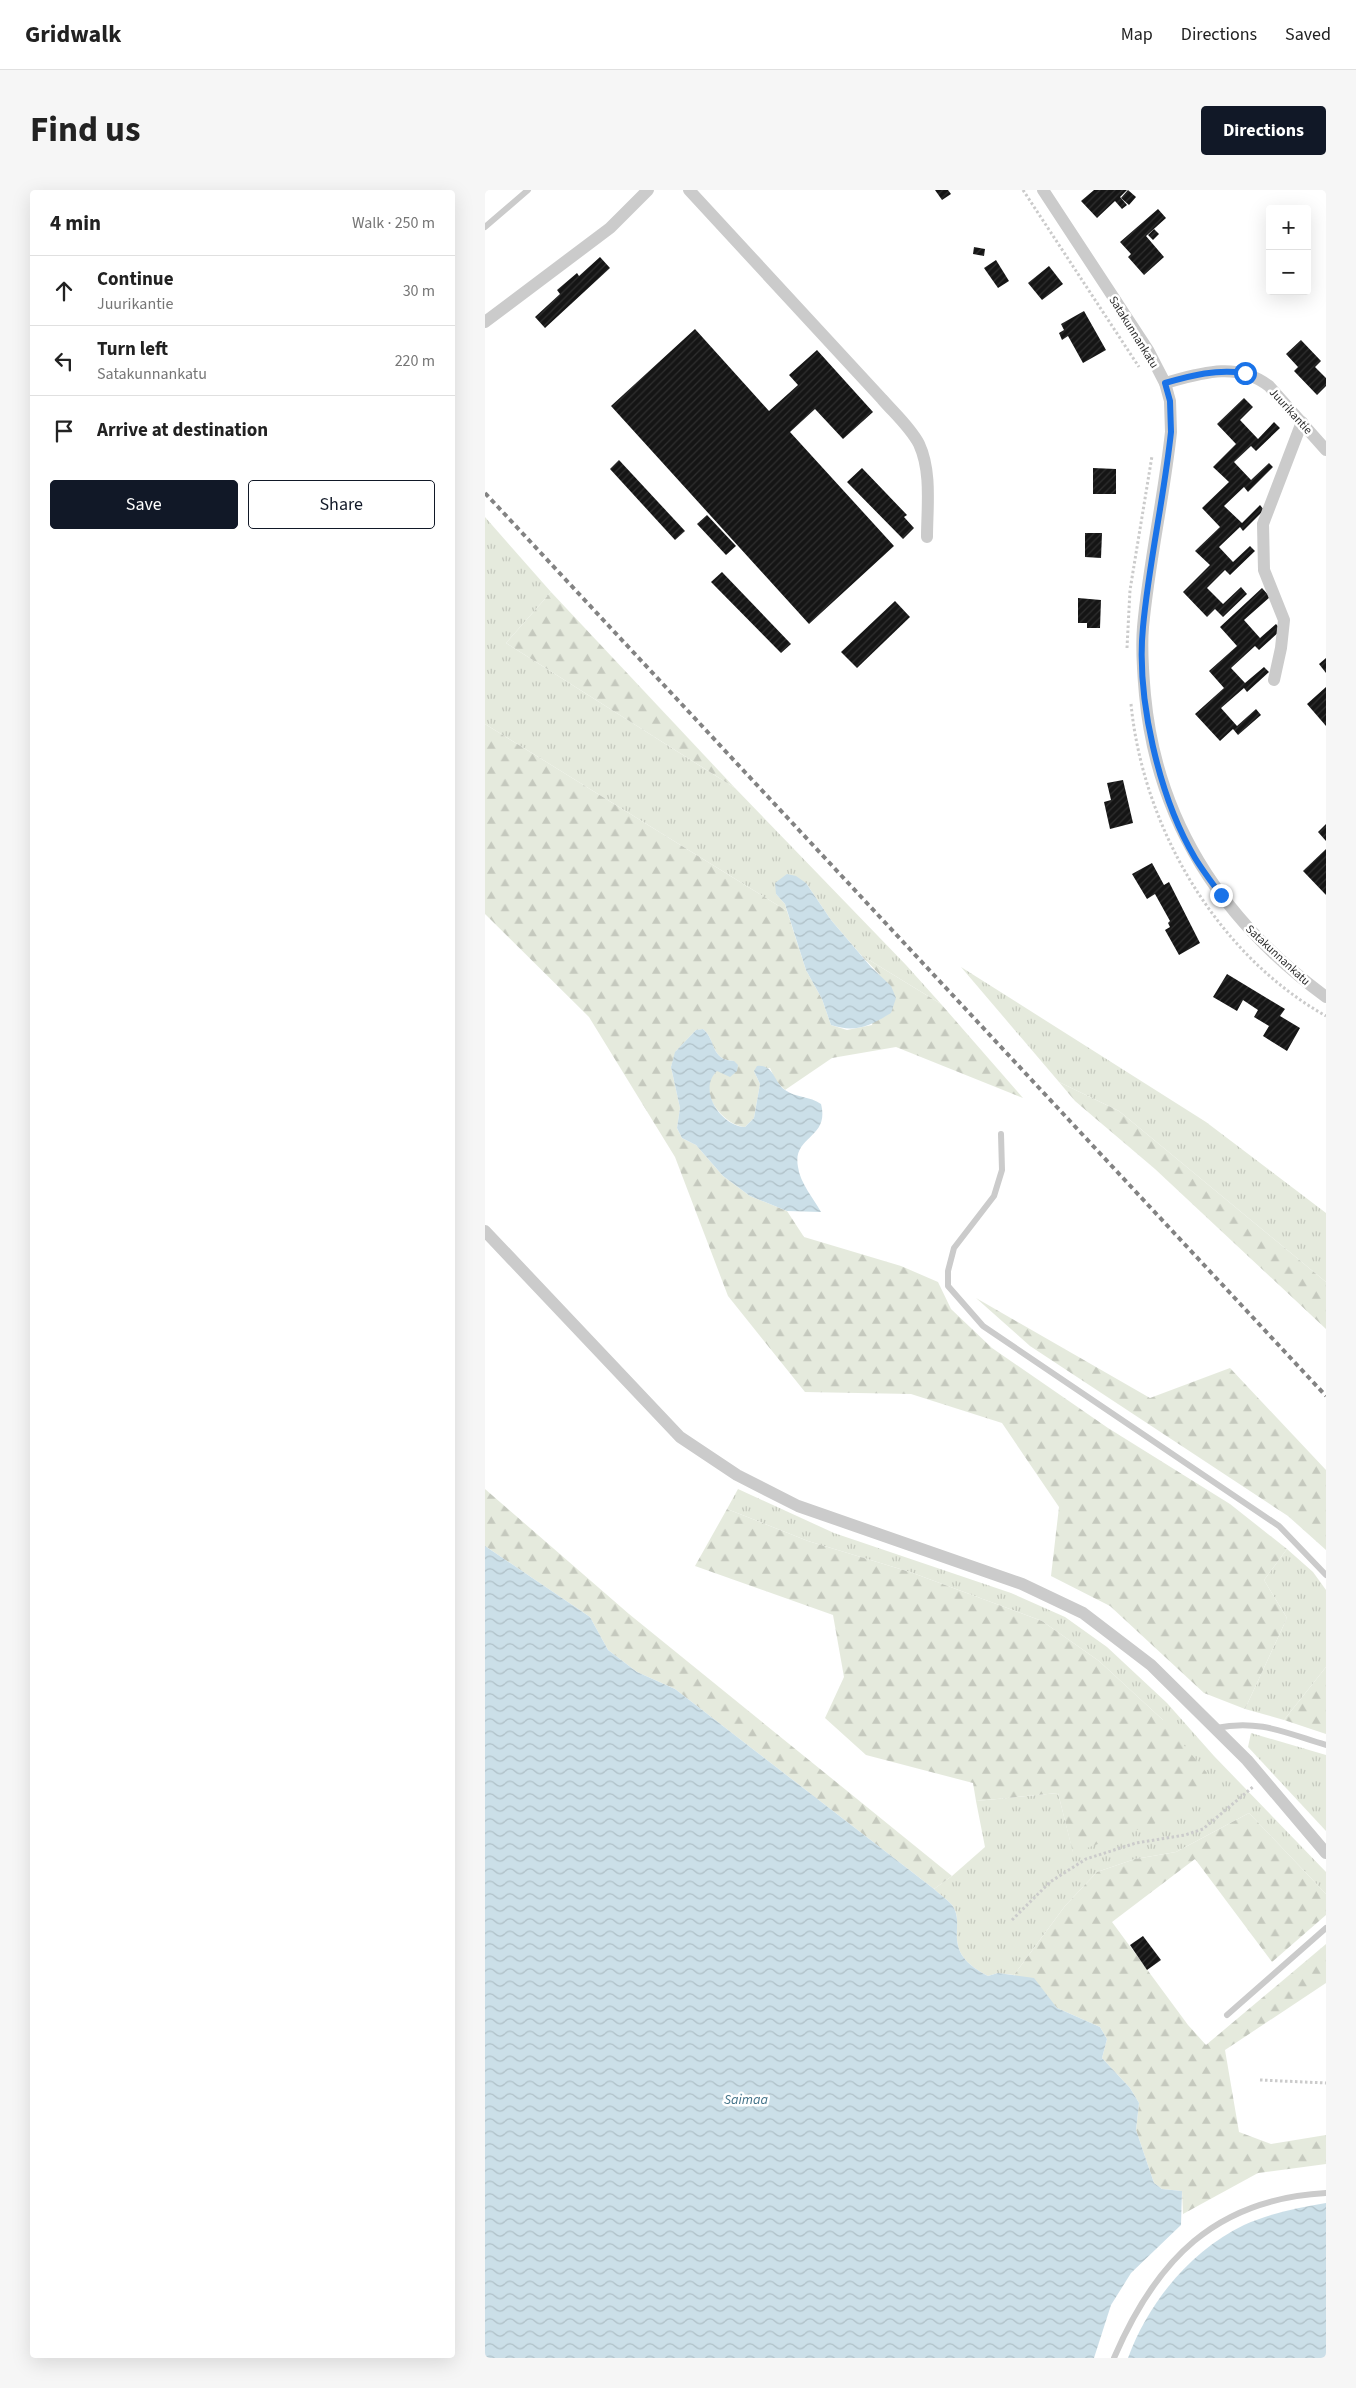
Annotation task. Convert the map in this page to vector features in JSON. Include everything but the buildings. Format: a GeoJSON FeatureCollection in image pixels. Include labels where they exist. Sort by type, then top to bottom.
{"type":"FeatureCollection","features":[{"type":"Feature","properties":{"kind":"street"},"geometry":{"type":"LineString","coordinates":[[485,322],[610,228],[648,190]]}},
{"type":"Feature","properties":{"kind":"street"},"geometry":{"type":"LineString","coordinates":[[689,190],[882,399],[919,445],[927,470],[927,538]]}},
{"type":"Feature","properties":{"kind":"street","name":"Satakunnankatu"},"geometry":{"type":"LineString","coordinates":[[1043,190],[1149,350],[1165,383],[1170,401],[1171,432],[1143,628],[1143,673],[1153,748],[1179,826],[1195,858],[1221,895],[1257,938],[1299,977],[1326,997]]}},
{"type":"Feature","properties":{"kind":"street","name":"Juurikantie"},"geometry":{"type":"LineString","coordinates":[[1165,383],[1201,373],[1226,370],[1245,373],[1259,378],[1269,386],[1326,450]]}},
{"type":"Feature","properties":{"kind":"street"},"geometry":{"type":"LineString","coordinates":[[1274,680],[1281,648],[1284,620],[1264,570],[1263,524],[1302,422]]}},
{"type":"Feature","properties":{"kind":"street"},"geometry":{"type":"LineString","coordinates":[[485,1220],[487,1233],[680,1437],[737,1475],[798,1506],[1022,1584],[1083,1613],[1151,1665],[1263,1778],[1326,1852]]}},
{"type":"Feature","properties":{"kind":"lane"},"geometry":{"type":"LineString","coordinates":[[485,227],[528,190]]}},
{"type":"Feature","properties":{"kind":"lane"},"geometry":{"type":"LineString","coordinates":[[1001,1134],[1002,1170],[994,1196],[953,1248],[947,1270],[948,1286],[983,1326],[1279,1526],[1326,1575]]}},
{"type":"Feature","properties":{"kind":"lane"},"geometry":{"type":"LineString","coordinates":[[1215,1728],[1238,1723],[1262,1725],[1326,1745]]}},
{"type":"Feature","properties":{"kind":"lane"},"geometry":{"type":"LineString","coordinates":[[1227,2015],[1326,1928]]}},
{"type":"Feature","properties":{"kind":"lane"},"geometry":{"type":"LineString","coordinates":[[1114,2358],[1130,2321],[1160,2275],[1183,2249],[1232,2216],[1252,2207],[1279,2199],[1326,2193]]}},
{"type":"Feature","properties":{"kind":"path"},"geometry":{"type":"LineString","coordinates":[[1012,1920],[1050,1882],[1086,1859],[1136,1843],[1185,1835],[1203,1829],[1263,1778]]}},
{"type":"Feature","properties":{"kind":"path"},"geometry":{"type":"LineString","coordinates":[[1260,2080],[1326,2083]]}},
{"type":"Feature","properties":{"kind":"green space"},"geometry":{"type":"Polygon","coordinates":[[[485,517],[551,592],[506,643],[735,788],[906,965],[941,1004],[861,955],[831,920],[806,883],[776,894],[785,904],[787,911],[485,724],[485,517]]]}},
{"type":"Feature","properties":{"kind":"green space"},"geometry":{"type":"Polygon","coordinates":[[[551,592],[735,788],[506,643],[551,592]]]}},
{"type":"Feature","properties":{"kind":"green space"},"geometry":{"type":"Polygon","coordinates":[[[485,724],[787,911],[806,970],[822,999],[831,1025],[847,1030],[872,1025],[879,974],[861,955],[941,1004],[1023,1098],[896,1047],[832,1058],[785,1090],[776,1081],[770,1068],[754,1071],[760,1084],[754,1118],[745,1127],[723,1116],[712,1101],[709,1084],[712,1076],[719,1069],[734,1061],[726,1060],[717,1054],[703,1029],[696,1030],[676,1051],[671,1067],[680,1108],[677,1128],[682,1138],[696,1145],[723,1176],[750,1196],[787,1211],[804,1237],[901,1266],[938,1282],[951,1309],[992,1348],[1108,1428],[1230,1504],[1287,1549],[1264,1580],[1287,1618],[1245,1709],[1204,1693],[1110,1606],[1051,1576],[1059,1507],[1002,1423],[911,1394],[805,1392],[728,1296],[675,1157],[589,1017],[485,914],[485,724]]]}},
{"type":"Feature","properties":{"kind":"green space"},"geometry":{"type":"Polygon","coordinates":[[[961,967],[1206,1122],[1326,1213],[1326,1282],[1119,1111],[1059,1082],[961,967]]]}},
{"type":"Feature","properties":{"kind":"green space"},"geometry":{"type":"Polygon","coordinates":[[[1059,1082],[1119,1111],[1326,1282],[1326,1329],[1155,1169],[1075,1101],[1059,1082]]]}},
{"type":"Feature","properties":{"kind":"green space"},"geometry":{"type":"Polygon","coordinates":[[[976,1298],[1150,1398],[1230,1368],[1326,1470],[1326,1550],[1288,1516],[1030,1346],[976,1298]]]}},
{"type":"Feature","properties":{"kind":"green space"},"geometry":{"type":"Polygon","coordinates":[[[485,1489],[629,1614],[952,1876],[934,1889],[675,1689],[637,1672],[608,1650],[590,1617],[485,1546],[485,1489]]]}},
{"type":"Feature","properties":{"kind":"green space"},"geometry":{"type":"Polygon","coordinates":[[[738,1489],[834,1533],[1011,1593],[1065,1617],[1107,1647],[1167,1703],[1214,1756],[1326,1872],[1326,1894],[1249,1813],[1176,1852],[1135,1859],[1097,1872],[1065,1906],[1014,1975],[998,1973],[988,1976],[977,1970],[967,1962],[960,1952],[957,1939],[957,1917],[954,1909],[934,1889],[985,1847],[976,1801],[1058,1793],[1073,1852],[1163,1720],[1099,1661],[1042,1621],[910,1572],[808,1541],[727,1509],[738,1489]]]}},
{"type":"Feature","properties":{"kind":"green space"},"geometry":{"type":"Polygon","coordinates":[[[727,1509],[808,1541],[910,1572],[1042,1621],[1099,1661],[1163,1720],[1207,1773],[1202,1786],[1181,1814],[1073,1853],[1058,1793],[976,1801],[973,1783],[866,1755],[825,1718],[844,1677],[833,1615],[695,1566],[727,1509]]]}},
{"type":"Feature","properties":{"kind":"green space"},"geometry":{"type":"Polygon","coordinates":[[[1287,1549],[1313,1572],[1326,1590],[1326,1667],[1284,1720],[1245,1709],[1287,1618],[1264,1580],[1287,1549]]]}},
{"type":"Feature","properties":{"kind":"green space"},"geometry":{"type":"Polygon","coordinates":[[[1326,1667],[1326,1734],[1284,1720],[1326,1667]]]}},
{"type":"Feature","properties":{"kind":"green space"},"geometry":{"type":"Polygon","coordinates":[[[1251,1733],[1326,1755],[1326,1831],[1248,1747],[1251,1733]]]}},
{"type":"Feature","properties":{"kind":"green space"},"geometry":{"type":"Polygon","coordinates":[[[1249,1813],[1326,1894],[1326,1915],[1272,1962],[1195,1859],[1112,1922],[1188,2025],[1206,2045],[1326,1944],[1326,1983],[1225,2050],[1239,2132],[1271,2144],[1326,2135],[1326,2164],[1258,2173],[1183,2214],[1182,2191],[1162,2189],[1154,2183],[1136,2130],[1139,2103],[1130,2088],[1102,2058],[1107,2039],[1100,2027],[1057,2008],[1047,1997],[1014,1975],[1065,1906],[1097,1872],[1135,1859],[1176,1852],[1249,1813]]]}},
{"type":"Feature","properties":{"kind":"water"},"geometry":{"type":"Polygon","coordinates":[[[787,874],[796,876],[806,883],[831,920],[871,967],[891,986],[896,998],[891,1013],[863,1027],[848,1028],[831,1025],[822,999],[806,970],[785,904],[776,894],[775,883],[787,874]]]}},
{"type":"Feature","properties":{"kind":"water"},"geometry":{"type":"Polygon","coordinates":[[[703,1029],[717,1054],[726,1060],[734,1061],[738,1065],[737,1071],[730,1077],[717,1071],[711,1079],[711,1097],[720,1114],[728,1120],[736,1125],[745,1127],[754,1118],[760,1084],[754,1071],[757,1066],[763,1066],[770,1070],[781,1086],[789,1093],[821,1104],[822,1115],[820,1124],[800,1149],[798,1167],[801,1179],[821,1212],[787,1211],[750,1196],[723,1176],[696,1145],[682,1138],[677,1128],[680,1108],[671,1067],[675,1052],[696,1030],[703,1029]]]}},
{"type":"Feature","properties":{"kind":"water","name":"Saimaa"},"geometry":{"type":"Polygon","coordinates":[[[485,1546],[590,1617],[608,1650],[637,1672],[675,1689],[934,1889],[952,1905],[956,1913],[957,1939],[960,1952],[967,1962],[977,1970],[988,1976],[998,1973],[1034,1978],[1057,2008],[1100,2027],[1107,2039],[1102,2058],[1130,2088],[1139,2103],[1136,2130],[1154,2183],[1162,2189],[1182,2191],[1181,2225],[1131,2273],[1111,2305],[1094,2358],[485,2358],[485,1546]]]}},
{"type":"Feature","properties":{"kind":"water"},"geometry":{"type":"Polygon","coordinates":[[[1326,2203],[1326,2358],[1128,2358],[1147,2318],[1159,2299],[1173,2281],[1206,2249],[1224,2236],[1264,2217],[1326,2203]]]}},
{"type":"Feature","properties":{"kind":"railway"},"geometry":{"type":"LineString","coordinates":[[485,493],[1326,1396]]}},
{"type":"Feature","properties":{"kind":"route"},"geometry":{"type":"LineString","coordinates":[[1221,895],[1195,858],[1179,826],[1153,748],[1142,664],[1143,628],[1165,485],[1171,432],[1170,401],[1165,383],[1201,373],[1226,370],[1245,373]]}}]}
